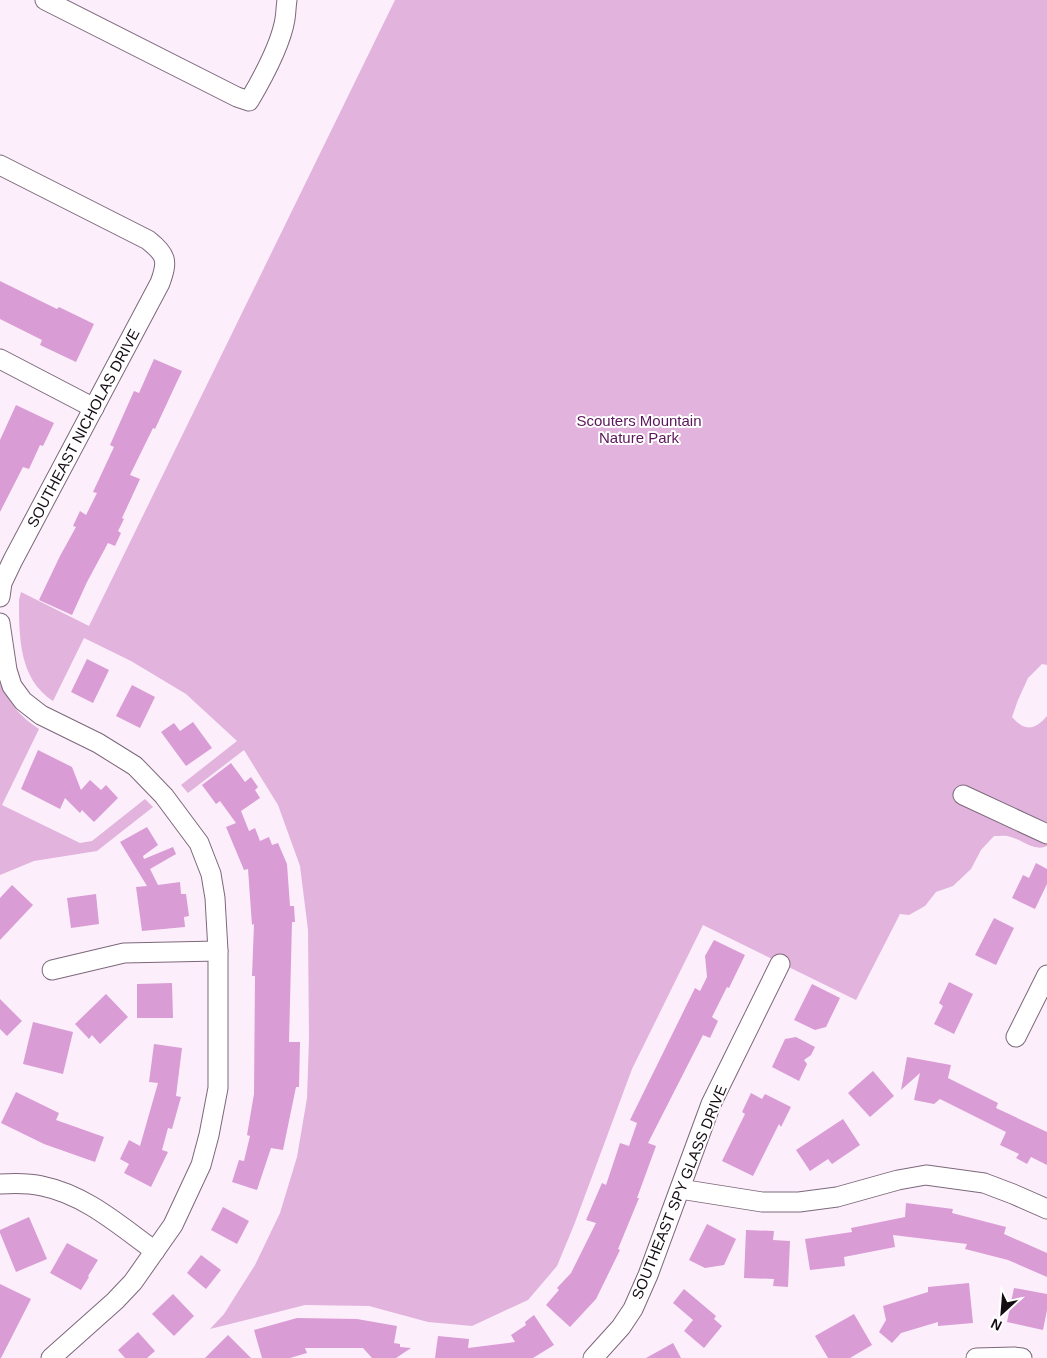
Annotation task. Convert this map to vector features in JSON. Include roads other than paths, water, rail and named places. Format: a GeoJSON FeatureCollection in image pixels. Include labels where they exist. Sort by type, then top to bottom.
{"type":"FeatureCollection","features":[{"type":"Feature","properties":{"kind":"street"},"geometry":{"type":"LineString","coordinates":[[45,0],[237,97],[249,100],[281,35],[285,19],[286,0]]}},
{"type":"Feature","properties":{"kind":"street","name":"SOUTHEAST NICHOLAS DRIVE"},"geometry":{"type":"LineString","coordinates":[[0,165],[148,240],[159,249],[166,259],[160,283],[94,408],[7,556],[0,597]]}},
{"type":"Feature","properties":{"kind":"street"},"geometry":{"type":"LineString","coordinates":[[0,359],[94,408]]}},
{"type":"Feature","properties":{"kind":"street"},"geometry":{"type":"LineString","coordinates":[[0,623],[7,670],[12,686],[23,701],[41,715],[98,743],[135,766],[164,796],[199,843],[211,874],[215,898],[218,951],[218,1088],[210,1135],[201,1165],[173,1225],[133,1282],[51,1358]]}},
{"type":"Feature","properties":{"kind":"street"},"geometry":{"type":"LineString","coordinates":[[963,795],[1047,834]]}},
{"type":"Feature","properties":{"kind":"street"},"geometry":{"type":"LineString","coordinates":[[52,970],[124,953],[218,951]]}},
{"type":"Feature","properties":{"kind":"street","name":"SOUTHEAST SPY GLASS DRIVE"},"geometry":{"type":"LineString","coordinates":[[594,1358],[610,1340],[632,1309],[648,1275],[711,1104],[780,964]]}},
{"type":"Feature","properties":{"kind":"street"},"geometry":{"type":"LineString","coordinates":[[1016,1037],[1047,975]]}},
{"type":"Feature","properties":{"kind":"street"},"geometry":{"type":"LineString","coordinates":[[680,1189],[726,1198],[762,1202],[799,1202],[837,1197],[898,1180],[926,1175],[984,1183],[1047,1209]]}},
{"type":"Feature","properties":{"kind":"street"},"geometry":{"type":"LineString","coordinates":[[0,1184],[18,1183],[42,1186],[70,1194],[93,1206],[155,1251]]}},
{"type":"Feature","properties":{"kind":"street"},"geometry":{"type":"LineString","coordinates":[[976,1358],[1022,1358]]}},
{"type":"Feature","properties":{"kind":"park label","name":"Scouters Mountain Nature Park"},"geometry":{"type":"Point","coordinates":[639,428]}}]}
